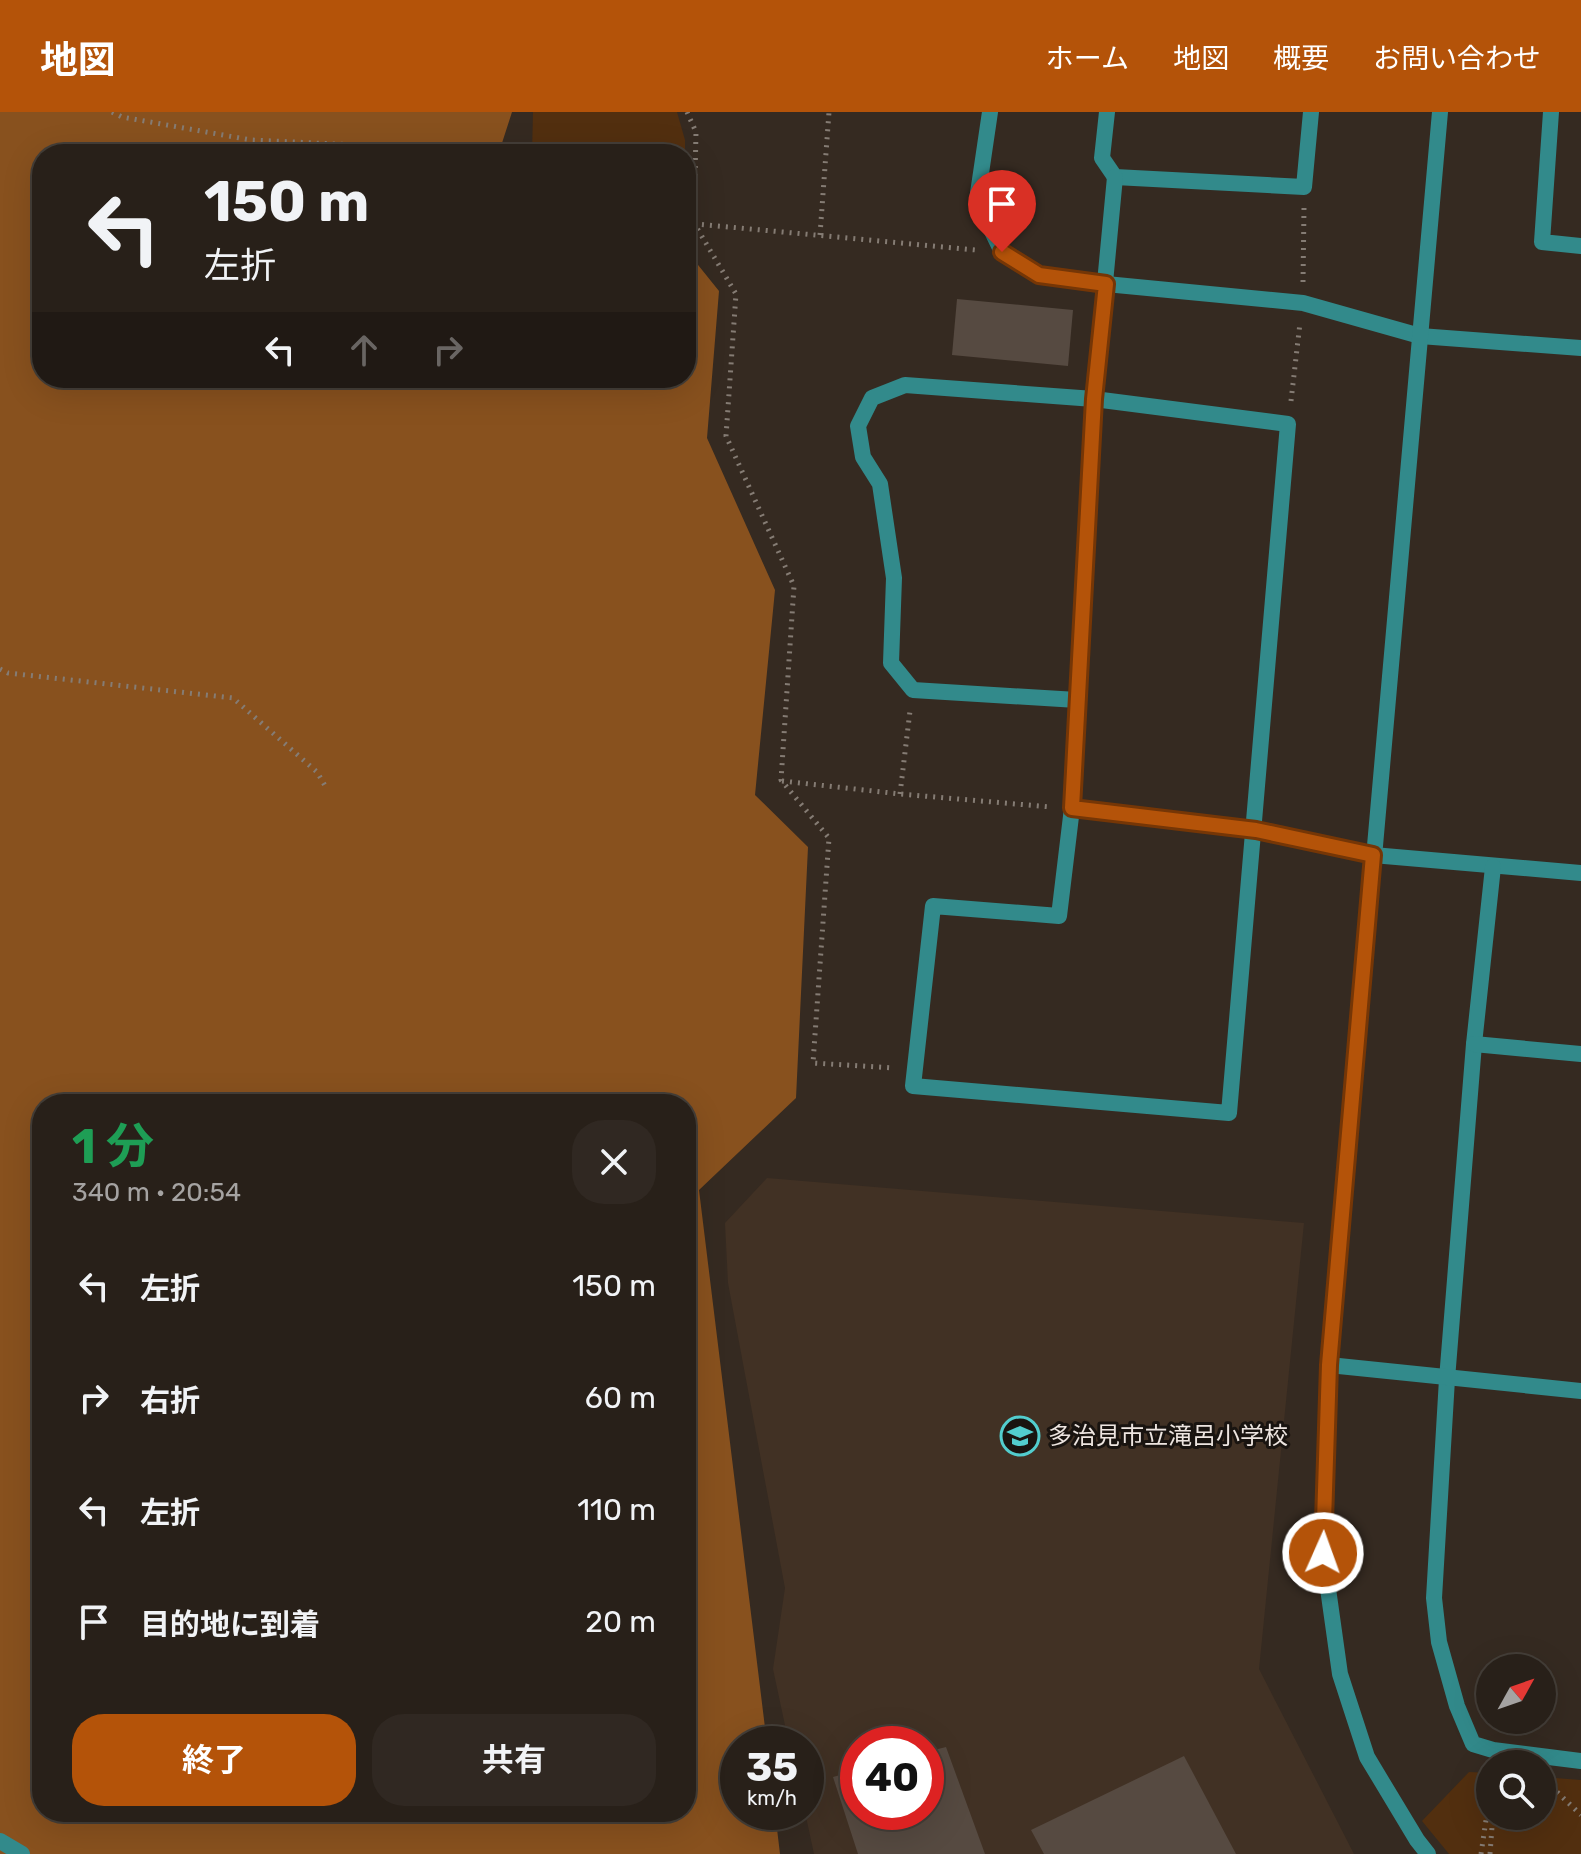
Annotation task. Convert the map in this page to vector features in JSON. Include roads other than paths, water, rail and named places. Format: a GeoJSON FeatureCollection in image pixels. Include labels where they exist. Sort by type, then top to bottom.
{"type":"FeatureCollection","features":[{"type":"Feature","properties":{"kind":"street"},"geometry":{"type":"LineString","coordinates":[[990,112],[977,200],[1002,252],[1039,275],[1303,303],[1420,336],[1581,348]]}},
{"type":"Feature","properties":{"kind":"street"},"geometry":{"type":"LineString","coordinates":[[1077,700],[913,690],[891,663],[894,578],[880,484],[863,457],[858,426],[872,398],[905,385],[1094,399],[1288,424],[1256,830],[1229,1113],[913,1086],[933,906],[1059,916],[1072,808],[1094,399],[1115,177],[1102,158],[1107,112]]}},
{"type":"Feature","properties":{"kind":"street"},"geometry":{"type":"LineString","coordinates":[[1115,177],[1304,187],[1311,112]]}},
{"type":"Feature","properties":{"kind":"street"},"geometry":{"type":"LineString","coordinates":[[1428,1854],[1367,1757],[1340,1674],[1323,1553],[1329,1365],[1440,112]]}},
{"type":"Feature","properties":{"kind":"street"},"geometry":{"type":"LineString","coordinates":[[1551,112],[1542,242],[1581,246]]}},
{"type":"Feature","properties":{"kind":"street"},"geometry":{"type":"LineString","coordinates":[[1072,808],[1256,830],[1373,855],[1581,873]]}},
{"type":"Feature","properties":{"kind":"street"},"geometry":{"type":"LineString","coordinates":[[1493,867],[1474,1044],[1447,1379],[1434,1598],[1439,1642],[1457,1706],[1473,1744],[1493,1750],[1581,1761]]}},
{"type":"Feature","properties":{"kind":"street"},"geometry":{"type":"LineString","coordinates":[[1474,1044],[1581,1054]]}},
{"type":"Feature","properties":{"kind":"street"},"geometry":{"type":"LineString","coordinates":[[1329,1365],[1581,1391]]}},
{"type":"Feature","properties":{"kind":"street"},"geometry":{"type":"LineString","coordinates":[[0,1841],[22,1854]]}},
{"type":"Feature","properties":{"kind":"place","name":"多治見市立滝呂小学校"},"geometry":{"type":"Point","coordinates":[1020,1436]}}]}
